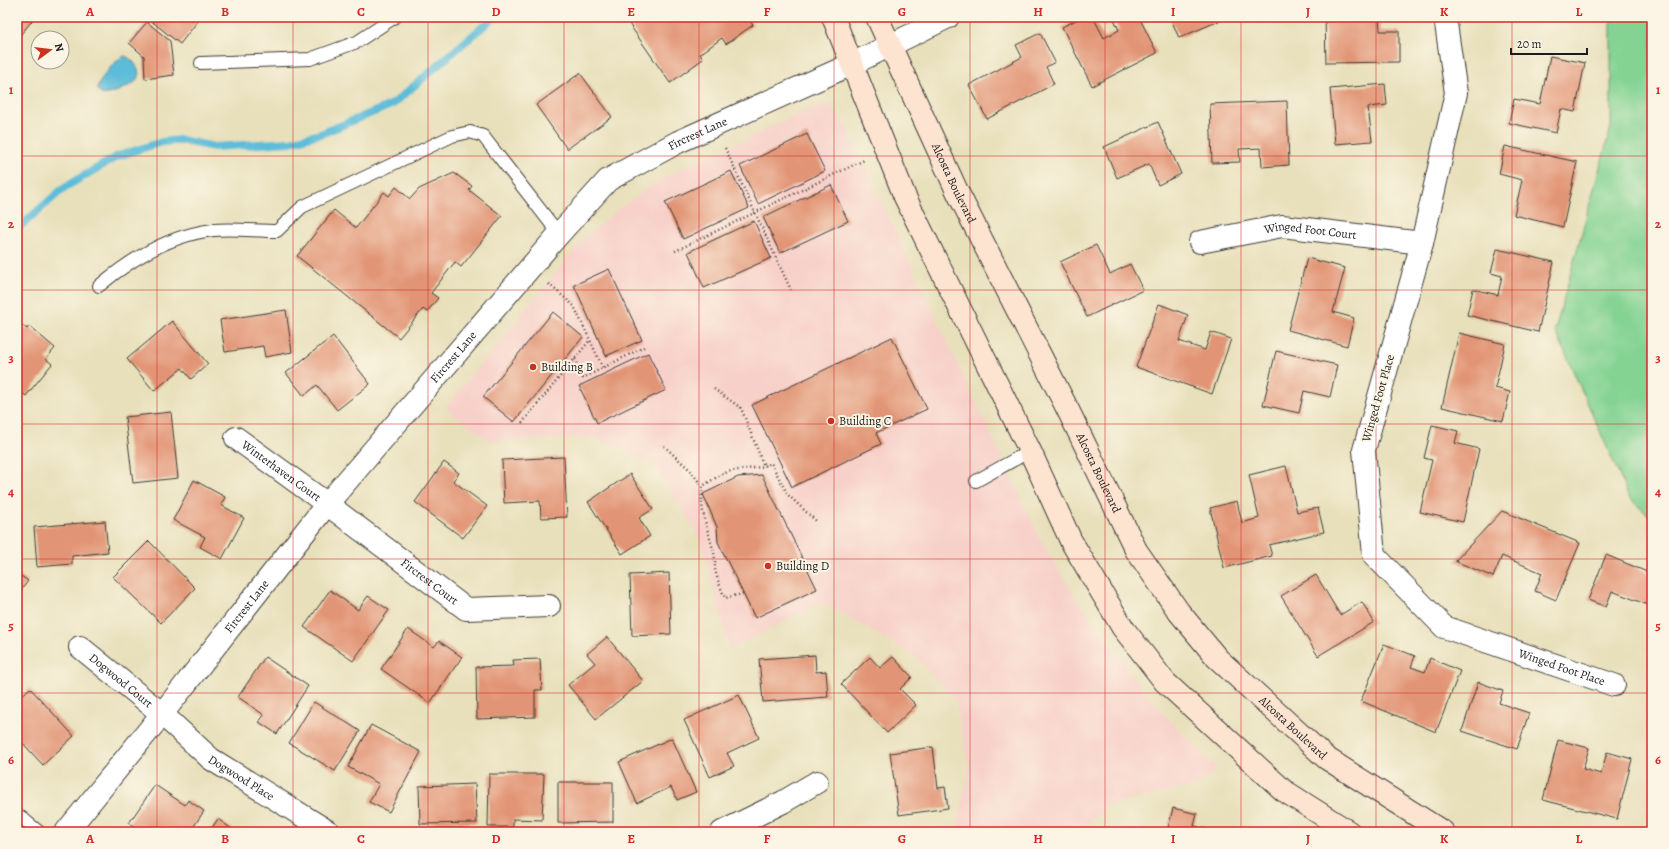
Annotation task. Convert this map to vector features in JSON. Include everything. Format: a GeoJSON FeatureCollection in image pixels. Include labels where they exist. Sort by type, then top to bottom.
{"type":"FeatureCollection","features":[{"type":"Feature","properties":{"kind":"main road"},"geometry":{"type":"LineString","coordinates":[[833,17],[905,197],[1030,451],[1071,541],[1123,628],[1165,682],[1283,790],[1349,832]]}},
{"type":"Feature","properties":{"kind":"main road","name":"Alcosta Boulevard"},"geometry":{"type":"LineString","coordinates":[[877,17],[957,191],[1069,412],[1136,550],[1179,612],[1217,658],[1326,758],[1443,832]]}},
{"type":"Feature","properties":{"kind":"street","name":"Fircrest Lane"},"geometry":{"type":"LineString","coordinates":[[66,832],[162,714],[326,504],[559,234],[608,180],[678,142],[852,64],[948,17]]}},
{"type":"Feature","properties":{"kind":"street","name":"Winged Foot Place"},"geometry":{"type":"LineString","coordinates":[[1445,17],[1456,93],[1422,243],[1364,450],[1374,555],[1444,626],[1614,685]]}},
{"type":"Feature","properties":{"kind":"street","name":"Winged Foot Court"},"geometry":{"type":"LineString","coordinates":[[1200,242],[1282,226],[1422,243]]}},
{"type":"Feature","properties":{"kind":"street","name":"Winterhaven Court"},"geometry":{"type":"LineString","coordinates":[[236,438],[326,504]]}},
{"type":"Feature","properties":{"kind":"street","name":"Fircrest Court"},"geometry":{"type":"LineString","coordinates":[[326,504],[466,610],[549,606]]}},
{"type":"Feature","properties":{"kind":"street","name":"Dogwood Court"},"geometry":{"type":"LineString","coordinates":[[80,648],[162,714]]}},
{"type":"Feature","properties":{"kind":"street","name":"Dogwood Place"},"geometry":{"type":"LineString","coordinates":[[162,714],[211,759],[329,832]]}},
{"type":"Feature","properties":{"kind":"street"},"geometry":{"type":"LineString","coordinates":[[722,832],[783,802],[816,782]]}},
{"type":"Feature","properties":{"kind":"lane"},"geometry":{"type":"LineString","coordinates":[[201,62],[310,59],[357,42],[395,17]]}},
{"type":"Feature","properties":{"kind":"lane"},"geometry":{"type":"LineString","coordinates":[[99,286],[117,270],[145,253],[182,235],[214,230],[277,231],[302,208],[452,136],[470,132],[483,136],[559,234]]}},
{"type":"Feature","properties":{"kind":"lane"},"geometry":{"type":"LineString","coordinates":[[976,480],[1030,451]]}},
{"type":"Feature","properties":{"kind":"lane"},"geometry":{"type":"LineString","coordinates":[[17,814],[39,832]]}},
{"type":"Feature","properties":{"kind":"path"},"geometry":{"type":"LineString","coordinates":[[715,125],[790,290]]}},
{"type":"Feature","properties":{"kind":"path"},"geometry":{"type":"LineString","coordinates":[[675,250],[886,149]]}},
{"type":"Feature","properties":{"kind":"path"},"geometry":{"type":"LineString","coordinates":[[530,269],[574,306],[603,368]]}},
{"type":"Feature","properties":{"kind":"path"},"geometry":{"type":"LineString","coordinates":[[522,423],[590,340]]}},
{"type":"Feature","properties":{"kind":"path"},"geometry":{"type":"LineString","coordinates":[[575,359],[582,378],[646,346]]}},
{"type":"Feature","properties":{"kind":"path"},"geometry":{"type":"LineString","coordinates":[[714,389],[741,408],[764,466]]}},
{"type":"Feature","properties":{"kind":"path"},"geometry":{"type":"LineString","coordinates":[[664,446],[690,470],[703,486]]}},
{"type":"Feature","properties":{"kind":"path"},"geometry":{"type":"LineString","coordinates":[[743,594],[725,598],[721,590],[715,570],[714,554],[707,528],[701,495],[703,486],[731,471],[747,470],[771,464],[788,495],[816,521]]}},
{"type":"Feature","properties":{"kind":"shaded area"},"geometry":{"type":"Polygon","coordinates":[[[825,104],[832,107],[845,125],[1040,539],[1072,593],[1133,677],[1171,722],[1216,767],[1213,772],[1199,785],[1107,805],[1080,832],[957,832],[969,766],[955,700],[915,656],[822,602],[730,650],[701,539],[655,466],[595,437],[490,441],[445,408],[582,241],[613,213],[663,178],[811,108],[825,104]]]}},
{"type":"Feature","properties":{"kind":"green space"},"geometry":{"type":"Polygon","coordinates":[[[1611,17],[1652,17],[1652,518],[1630,499],[1555,330],[1611,127],[1611,17]]]}},
{"type":"Feature","properties":{"kind":"water"},"geometry":{"type":"Polygon","coordinates":[[[125,56],[134,63],[138,70],[139,74],[136,81],[119,90],[104,95],[101,94],[97,90],[101,81],[112,65],[125,56]]]}},
{"type":"Feature","properties":{"kind":"building"},"geometry":{"type":"Polygon","coordinates":[[[17,17],[35,17],[17,39],[17,17]]]}},
{"type":"Feature","properties":{"kind":"building"},"geometry":{"type":"Polygon","coordinates":[[[153,17],[201,17],[180,44],[150,20],[153,17]]]}},
{"type":"Feature","properties":{"kind":"building"},"geometry":{"type":"Polygon","coordinates":[[[747,17],[753,25],[726,44],[722,38],[700,54],[703,59],[670,83],[625,18],[747,17]]]}},
{"type":"Feature","properties":{"kind":"building"},"geometry":{"type":"Polygon","coordinates":[[[1082,17],[1093,17],[1104,38],[1119,30],[1113,17],[1139,17],[1157,53],[1092,86],[1062,27],[1082,17]]]}},
{"type":"Feature","properties":{"kind":"building"},"geometry":{"type":"Polygon","coordinates":[[[1170,17],[1228,17],[1179,38],[1170,17]]]}},
{"type":"Feature","properties":{"kind":"building"},"geometry":{"type":"Polygon","coordinates":[[[1325,17],[1379,17],[1380,31],[1399,31],[1399,62],[1326,63],[1325,17]]]}},
{"type":"Feature","properties":{"kind":"building"},"geometry":{"type":"Polygon","coordinates":[[[147,22],[170,41],[174,75],[145,79],[144,56],[129,43],[147,22]]]}},
{"type":"Feature","properties":{"kind":"building"},"geometry":{"type":"Polygon","coordinates":[[[1040,33],[1055,62],[1046,67],[1054,84],[987,119],[969,85],[1022,57],[1016,45],[1040,33]]]}},
{"type":"Feature","properties":{"kind":"building"},"geometry":{"type":"Polygon","coordinates":[[[1550,56],[1585,63],[1575,112],[1561,109],[1556,133],[1509,123],[1514,99],[1540,104],[1550,56]]]}},
{"type":"Feature","properties":{"kind":"building"},"geometry":{"type":"Polygon","coordinates":[[[580,73],[612,117],[567,149],[536,105],[580,73]]]}},
{"type":"Feature","properties":{"kind":"building"},"geometry":{"type":"Polygon","coordinates":[[[1385,84],[1387,105],[1368,107],[1372,141],[1335,144],[1330,89],[1385,84]]]}},
{"type":"Feature","properties":{"kind":"building"},"geometry":{"type":"Polygon","coordinates":[[[1287,101],[1289,165],[1262,167],[1261,148],[1239,149],[1240,162],[1212,163],[1210,104],[1287,101]]]}},
{"type":"Feature","properties":{"kind":"building"},"geometry":{"type":"Polygon","coordinates":[[[1158,122],[1181,174],[1158,185],[1149,164],[1117,178],[1104,147],[1158,122]]]}},
{"type":"Feature","properties":{"kind":"building"},"geometry":{"type":"Polygon","coordinates":[[[807,134],[825,171],[758,204],[740,166],[807,134]]]}},
{"type":"Feature","properties":{"kind":"building"},"geometry":{"type":"Polygon","coordinates":[[[1505,146],[1577,162],[1563,227],[1514,215],[1522,180],[1499,174],[1505,146]]]}},
{"type":"Feature","properties":{"kind":"building"},"geometry":{"type":"Polygon","coordinates":[[[731,171],[749,208],[683,239],[665,202],[731,171]]]}},
{"type":"Feature","properties":{"kind":"building"},"geometry":{"type":"Polygon","coordinates":[[[454,173],[472,186],[469,190],[502,216],[461,267],[455,262],[431,293],[438,298],[427,312],[423,309],[399,338],[297,256],[334,210],[356,228],[384,192],[389,196],[396,187],[410,199],[419,189],[454,173]]]}},
{"type":"Feature","properties":{"kind":"building"},"geometry":{"type":"Polygon","coordinates":[[[831,185],[848,221],[780,253],[763,217],[831,185]]]}},
{"type":"Feature","properties":{"kind":"building"},"geometry":{"type":"Polygon","coordinates":[[[754,221],[771,258],[704,288],[688,252],[754,221]]]}},
{"type":"Feature","properties":{"kind":"building"},"geometry":{"type":"Polygon","coordinates":[[[1096,245],[1110,274],[1130,264],[1143,290],[1087,317],[1060,262],[1096,245]]]}},
{"type":"Feature","properties":{"kind":"building"},"geometry":{"type":"Polygon","coordinates":[[[1497,249],[1554,262],[1538,332],[1467,315],[1473,289],[1498,295],[1502,276],[1491,273],[1497,249]]]}},
{"type":"Feature","properties":{"kind":"building"},"geometry":{"type":"Polygon","coordinates":[[[1307,258],[1345,268],[1333,312],[1354,318],[1347,346],[1288,330],[1307,258]]]}},
{"type":"Feature","properties":{"kind":"building","name":"Building B"},"geometry":{"type":"Polygon","coordinates":[[[609,269],[642,340],[606,356],[574,285],[609,269]]]}},
{"type":"Feature","properties":{"kind":"building"},"geometry":{"type":"Polygon","coordinates":[[[1159,304],[1188,315],[1179,341],[1205,350],[1211,332],[1231,339],[1212,394],[1136,367],[1159,304]]]}},
{"type":"Feature","properties":{"kind":"building"},"geometry":{"type":"Polygon","coordinates":[[[286,310],[292,352],[265,357],[263,346],[225,352],[220,320],[286,310]]]}},
{"type":"Feature","properties":{"kind":"building","name":"Building B"},"geometry":{"type":"Polygon","coordinates":[[[553,312],[583,337],[514,422],[483,397],[553,312]]]}},
{"type":"Feature","properties":{"kind":"building"},"geometry":{"type":"Polygon","coordinates":[[[17,321],[27,329],[29,326],[55,348],[46,359],[52,364],[26,396],[20,391],[17,394],[17,321]]]}},
{"type":"Feature","properties":{"kind":"building"},"geometry":{"type":"Polygon","coordinates":[[[172,321],[208,364],[191,379],[182,368],[154,391],[127,359],[172,321]]]}},
{"type":"Feature","properties":{"kind":"building"},"geometry":{"type":"Polygon","coordinates":[[[1459,333],[1505,344],[1495,388],[1510,392],[1503,421],[1442,407],[1459,333]]]}},
{"type":"Feature","properties":{"kind":"building"},"geometry":{"type":"Polygon","coordinates":[[[333,336],[370,384],[337,410],[317,385],[304,396],[286,373],[333,336]]]}},
{"type":"Feature","properties":{"kind":"building","name":"Building C"},"geometry":{"type":"Polygon","coordinates":[[[892,337],[927,409],[876,433],[881,444],[792,487],[752,405],[892,337]]]}},
{"type":"Feature","properties":{"kind":"building"},"geometry":{"type":"Polygon","coordinates":[[[1276,351],[1337,365],[1330,397],[1304,391],[1299,413],[1263,405],[1276,351]]]}},
{"type":"Feature","properties":{"kind":"building","name":"Building B"},"geometry":{"type":"Polygon","coordinates":[[[648,353],[666,390],[597,423],[579,386],[648,353]]]}},
{"type":"Feature","properties":{"kind":"building"},"geometry":{"type":"Polygon","coordinates":[[[171,412],[178,478],[133,483],[125,417],[171,412]]]}},
{"type":"Feature","properties":{"kind":"building"},"geometry":{"type":"Polygon","coordinates":[[[1432,425],[1458,431],[1455,443],[1479,449],[1463,522],[1420,512],[1432,460],[1424,458],[1432,425]]]}},
{"type":"Feature","properties":{"kind":"building"},"geometry":{"type":"Polygon","coordinates":[[[564,457],[567,517],[541,518],[540,501],[504,503],[502,460],[564,457]]]}},
{"type":"Feature","properties":{"kind":"building"},"geometry":{"type":"Polygon","coordinates":[[[444,462],[459,473],[453,481],[487,506],[463,538],[415,502],[444,462]]]}},
{"type":"Feature","properties":{"kind":"building"},"geometry":{"type":"Polygon","coordinates":[[[1286,466],[1297,512],[1318,508],[1324,532],[1269,545],[1272,556],[1224,568],[1210,508],[1237,501],[1242,523],[1259,518],[1249,475],[1286,466]]]}},
{"type":"Feature","properties":{"kind":"building"},"geometry":{"type":"Polygon","coordinates":[[[630,474],[653,509],[639,518],[650,536],[622,554],[588,502],[630,474]]]}},
{"type":"Feature","properties":{"kind":"building","name":"Building D"},"geometry":{"type":"Polygon","coordinates":[[[762,475],[817,589],[755,618],[718,542],[717,527],[703,494],[738,477],[762,475]]]}},
{"type":"Feature","properties":{"kind":"building"},"geometry":{"type":"Polygon","coordinates":[[[194,480],[225,497],[221,505],[244,518],[222,559],[200,547],[205,537],[173,520],[194,480]]]}},
{"type":"Feature","properties":{"kind":"building"},"geometry":{"type":"Polygon","coordinates":[[[1502,511],[1580,543],[1556,600],[1535,591],[1542,573],[1502,556],[1493,577],[1455,561],[1502,511]]]}},
{"type":"Feature","properties":{"kind":"building"},"geometry":{"type":"Polygon","coordinates":[[[105,521],[108,552],[72,556],[72,564],[37,567],[34,527],[105,521]]]}},
{"type":"Feature","properties":{"kind":"building"},"geometry":{"type":"Polygon","coordinates":[[[149,541],[195,588],[161,623],[113,577],[149,541]]]}},
{"type":"Feature","properties":{"kind":"building"},"geometry":{"type":"Polygon","coordinates":[[[1606,555],[1652,574],[1652,594],[1648,605],[1612,591],[1606,607],[1588,600],[1606,555]]]}},
{"type":"Feature","properties":{"kind":"building"},"geometry":{"type":"Polygon","coordinates":[[[17,573],[28,581],[17,596],[17,573]]]}},
{"type":"Feature","properties":{"kind":"building"},"geometry":{"type":"Polygon","coordinates":[[[669,573],[671,634],[632,636],[630,575],[669,573]]]}},
{"type":"Feature","properties":{"kind":"building"},"geometry":{"type":"Polygon","coordinates":[[[1316,575],[1340,615],[1362,602],[1374,622],[1318,656],[1281,596],[1316,575]]]}},
{"type":"Feature","properties":{"kind":"building"},"geometry":{"type":"Polygon","coordinates":[[[330,590],[358,610],[368,596],[389,610],[353,661],[304,627],[330,590]]]}},
{"type":"Feature","properties":{"kind":"building"},"geometry":{"type":"Polygon","coordinates":[[[408,629],[434,647],[439,641],[462,657],[430,703],[381,669],[408,629]]]}},
{"type":"Feature","properties":{"kind":"building"},"geometry":{"type":"Polygon","coordinates":[[[607,637],[643,681],[596,719],[568,685],[595,663],[587,654],[607,637]]]}},
{"type":"Feature","properties":{"kind":"building"},"geometry":{"type":"Polygon","coordinates":[[[1384,644],[1415,656],[1411,667],[1425,672],[1430,658],[1460,671],[1436,732],[1361,701],[1384,644]]]}},
{"type":"Feature","properties":{"kind":"building"},"geometry":{"type":"Polygon","coordinates":[[[815,655],[816,672],[826,671],[828,697],[763,702],[759,659],[815,655]]]}},
{"type":"Feature","properties":{"kind":"building"},"geometry":{"type":"Polygon","coordinates":[[[265,657],[308,686],[277,734],[259,722],[264,715],[238,697],[265,657]]]}},
{"type":"Feature","properties":{"kind":"building"},"geometry":{"type":"Polygon","coordinates":[[[870,657],[880,668],[893,657],[912,677],[900,689],[916,705],[887,733],[841,684],[870,657]]]}},
{"type":"Feature","properties":{"kind":"building"},"geometry":{"type":"Polygon","coordinates":[[[540,659],[542,690],[535,690],[535,717],[477,719],[476,667],[514,666],[513,660],[540,659]]]}},
{"type":"Feature","properties":{"kind":"building"},"geometry":{"type":"Polygon","coordinates":[[[1478,682],[1503,691],[1499,703],[1529,713],[1517,749],[1462,731],[1478,682]]]}},
{"type":"Feature","properties":{"kind":"building"},"geometry":{"type":"Polygon","coordinates":[[[30,688],[74,736],[43,765],[17,737],[17,700],[30,688]]]}},
{"type":"Feature","properties":{"kind":"building"},"geometry":{"type":"Polygon","coordinates":[[[739,695],[759,738],[727,753],[734,766],[710,777],[684,720],[739,695]]]}},
{"type":"Feature","properties":{"kind":"building"},"geometry":{"type":"Polygon","coordinates":[[[314,702],[360,731],[335,771],[289,743],[314,702]]]}},
{"type":"Feature","properties":{"kind":"building"},"geometry":{"type":"Polygon","coordinates":[[[371,725],[421,752],[389,812],[369,802],[379,784],[348,767],[371,725]]]}},
{"type":"Feature","properties":{"kind":"building"},"geometry":{"type":"Polygon","coordinates":[[[672,738],[696,792],[677,800],[671,787],[637,803],[619,762],[672,738]]]}},
{"type":"Feature","properties":{"kind":"building"},"geometry":{"type":"Polygon","coordinates":[[[1558,740],[1589,748],[1583,769],[1601,774],[1607,752],[1632,759],[1617,819],[1543,800],[1558,740]]]}},
{"type":"Feature","properties":{"kind":"building"},"geometry":{"type":"Polygon","coordinates":[[[933,747],[938,788],[945,787],[948,808],[899,815],[890,753],[933,747]]]}},
{"type":"Feature","properties":{"kind":"building"},"geometry":{"type":"Polygon","coordinates":[[[489,774],[544,774],[542,820],[513,819],[513,827],[488,827],[489,774]]]}},
{"type":"Feature","properties":{"kind":"building"},"geometry":{"type":"Polygon","coordinates":[[[558,782],[613,782],[613,822],[558,823],[558,782]]]}},
{"type":"Feature","properties":{"kind":"building"},"geometry":{"type":"Polygon","coordinates":[[[475,784],[477,823],[420,824],[419,786],[475,784]]]}},
{"type":"Feature","properties":{"kind":"building"},"geometry":{"type":"Polygon","coordinates":[[[155,785],[185,805],[188,800],[204,811],[190,832],[142,832],[129,823],[155,785]]]}},
{"type":"Feature","properties":{"kind":"building"},"geometry":{"type":"Polygon","coordinates":[[[1173,808],[1197,814],[1194,826],[1220,832],[1167,832],[1173,808]]]}},
{"type":"Feature","properties":{"kind":"building"},"geometry":{"type":"Polygon","coordinates":[[[218,819],[236,832],[209,832],[218,819]]]}},
{"type":"Feature","properties":{"kind":"waterway"},"geometry":{"type":"LineString","coordinates":[[17,229],[65,187],[118,156],[162,142],[181,140],[214,147],[290,142],[323,133],[393,104],[494,17]]}},
{"type":"Feature","properties":{"kind":"place","name":"Building B"},"geometry":{"type":"Point","coordinates":[533,367]}},
{"type":"Feature","properties":{"kind":"place","name":"Building C"},"geometry":{"type":"Point","coordinates":[831,421]}},
{"type":"Feature","properties":{"kind":"place","name":"Building D"},"geometry":{"type":"Point","coordinates":[768,566]}}]}
